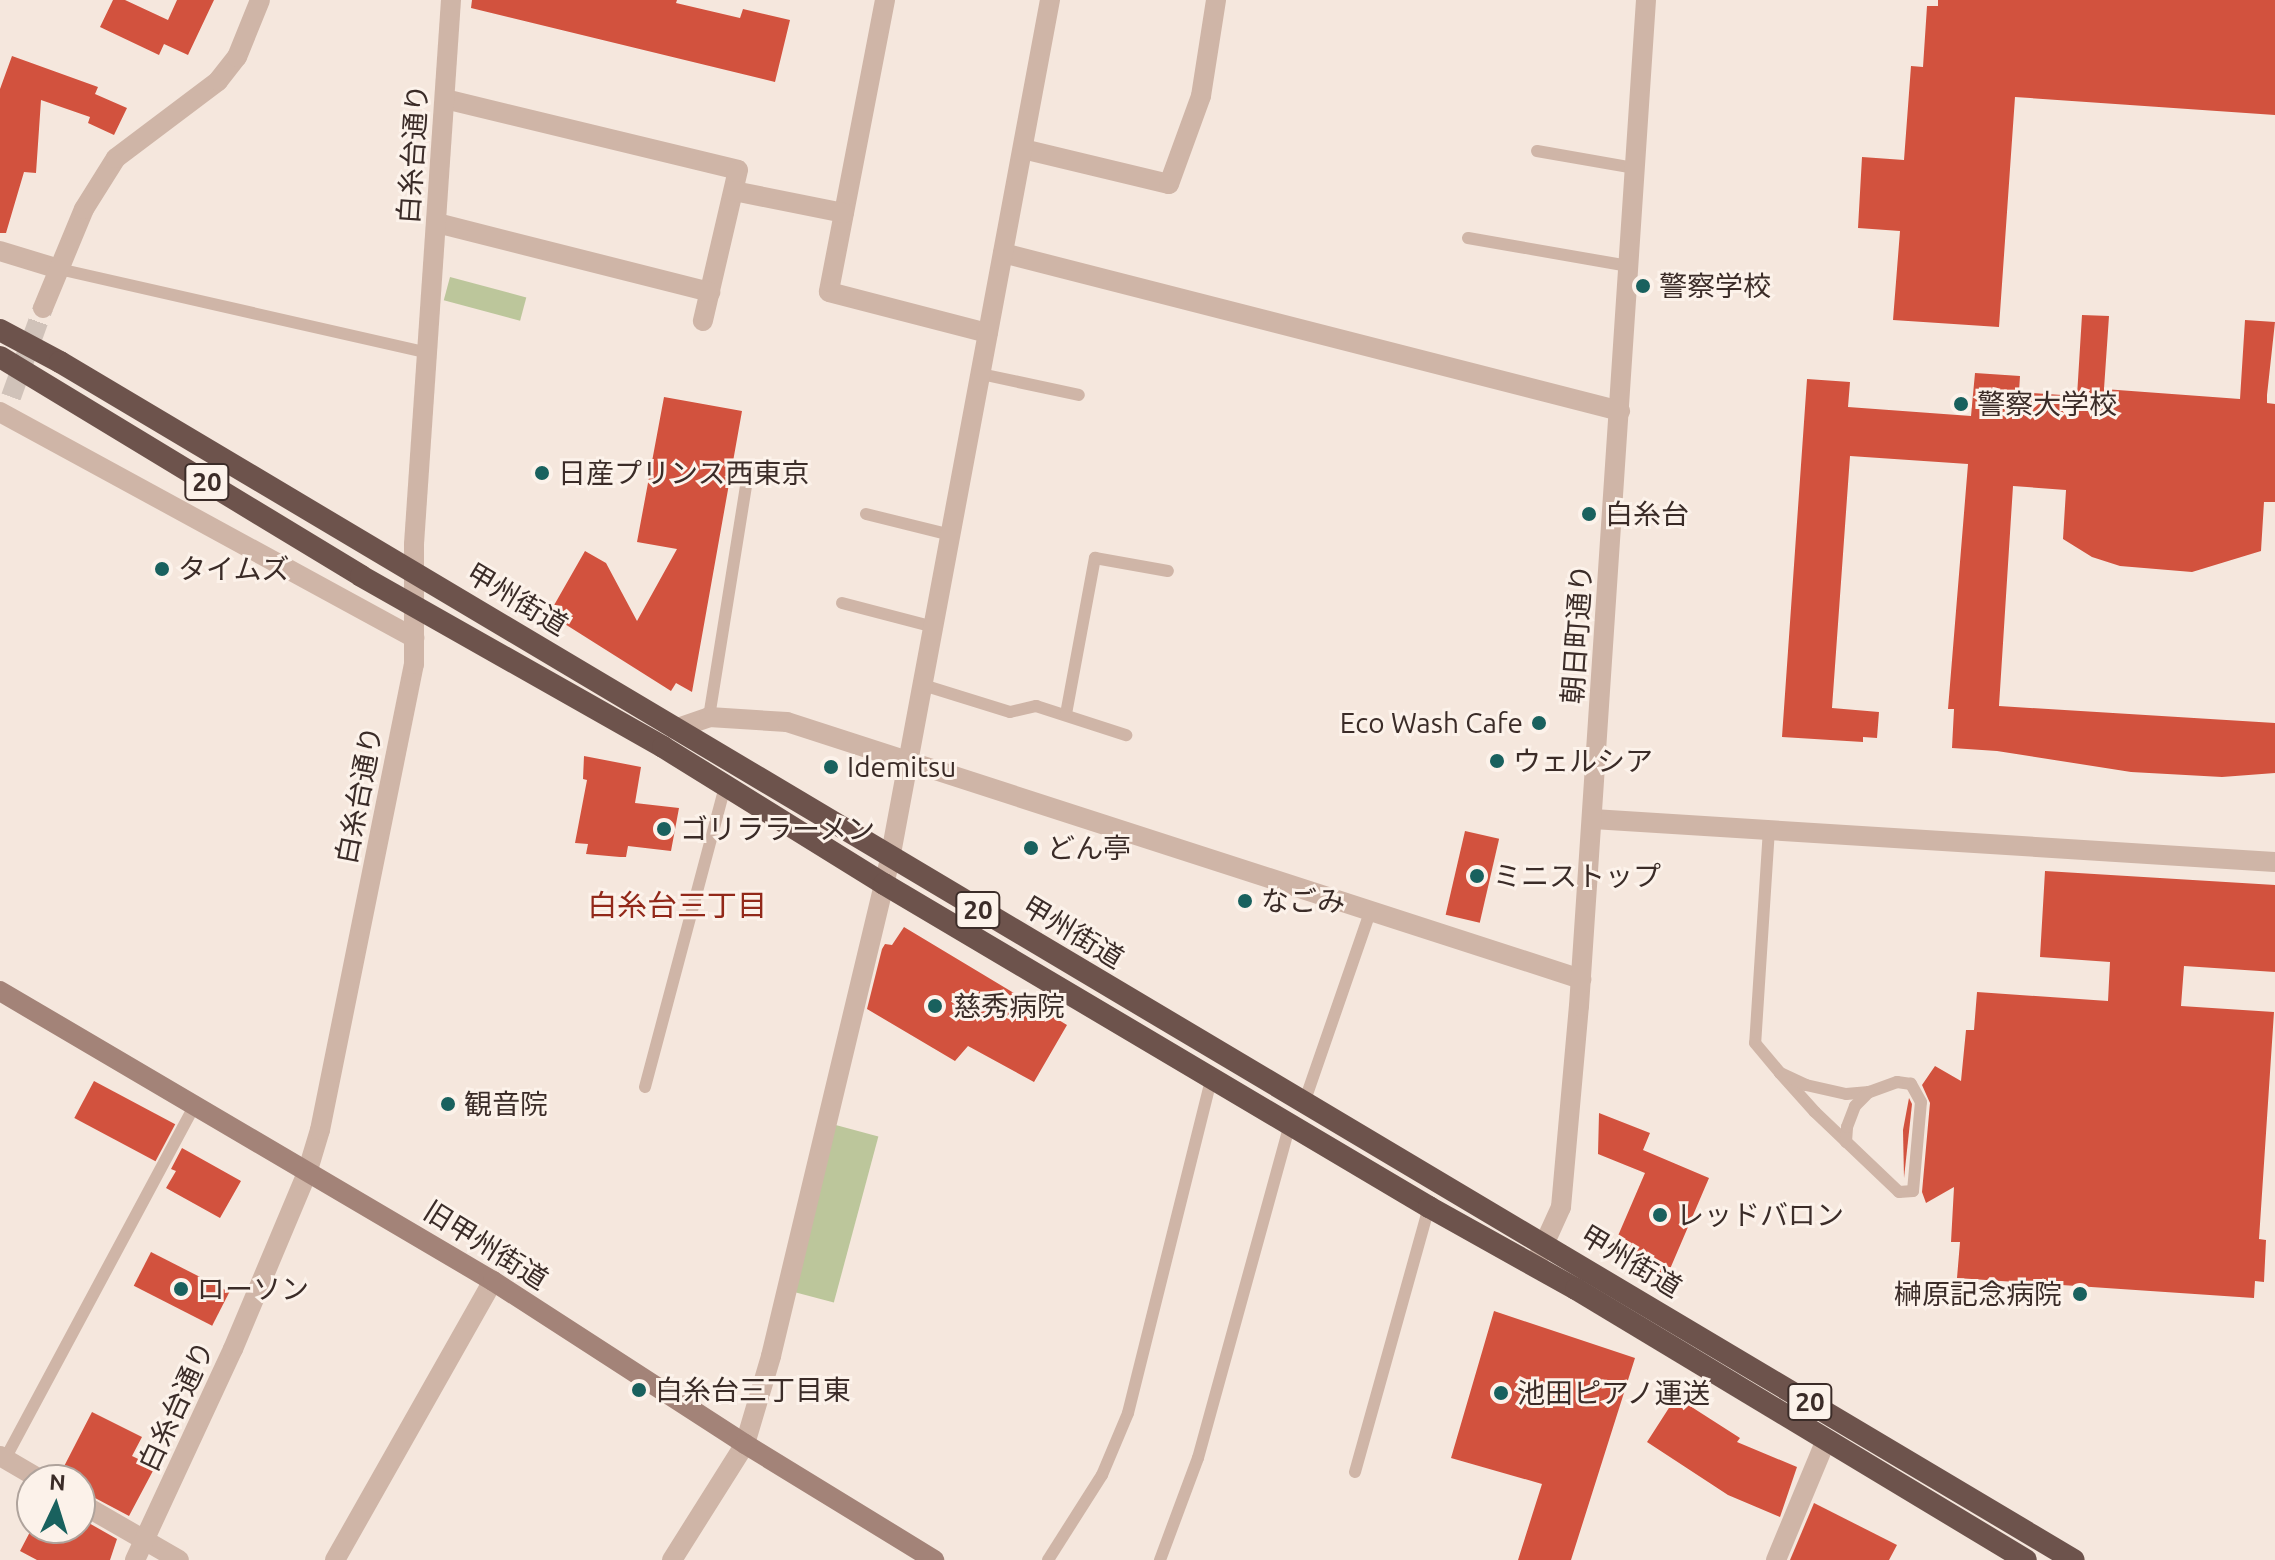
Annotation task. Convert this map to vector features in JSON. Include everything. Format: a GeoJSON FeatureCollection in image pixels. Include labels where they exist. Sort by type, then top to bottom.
{"type":"FeatureCollection","features":[{"type":"Feature","properties":{"kind":"highway","name":"甲州街道"},"geometry":{"type":"LineString","coordinates":[[0,330],[60,362],[890,859],[2074,1560]]}},
{"type":"Feature","properties":{"kind":"highway","name":"甲州街道"},"geometry":{"type":"LineString","coordinates":[[0,357],[414,606],[725,786],[884,884],[2026,1560]]}},
{"type":"Feature","properties":{"kind":"main road","name":"旧甲州街道"},"geometry":{"type":"LineString","coordinates":[[0,991],[493,1281],[930,1559]]}},
{"type":"Feature","properties":{"kind":"street"},"geometry":{"type":"LineString","coordinates":[[43,308],[84,209],[116,158],[218,81],[237,57],[260,0]]}},
{"type":"Feature","properties":{"kind":"street","name":"白糸台通り"},"geometry":{"type":"LineString","coordinates":[[139,1550],[233,1349],[307,1173],[320,1130],[414,664],[414,572],[451,0]]}},
{"type":"Feature","properties":{"kind":"street"},"geometry":{"type":"LineString","coordinates":[[885,0],[829,292],[988,333]]}},
{"type":"Feature","properties":{"kind":"street"},"geometry":{"type":"LineString","coordinates":[[672,1560],[745,1444],[775,1341],[890,859],[1050,0]]}},
{"type":"Feature","properties":{"kind":"street"},"geometry":{"type":"LineString","coordinates":[[1023,149],[1169,184],[1201,96],[1216,0]]}},
{"type":"Feature","properties":{"kind":"street","name":"朝日町通り"},"geometry":{"type":"LineString","coordinates":[[1534,1266],[1561,1207],[1593,819],[1646,0]]}},
{"type":"Feature","properties":{"kind":"street"},"geometry":{"type":"LineString","coordinates":[[445,99],[738,170],[703,321]]}},
{"type":"Feature","properties":{"kind":"street"},"geometry":{"type":"LineString","coordinates":[[734,191],[844,213]]}},
{"type":"Feature","properties":{"kind":"street"},"geometry":{"type":"LineString","coordinates":[[437,223],[710,292]]}},
{"type":"Feature","properties":{"kind":"street"},"geometry":{"type":"LineString","coordinates":[[0,251],[59,269]]}},
{"type":"Feature","properties":{"kind":"street"},"geometry":{"type":"LineString","coordinates":[[1003,253],[1620,411]]}},
{"type":"Feature","properties":{"kind":"street"},"geometry":{"type":"LineString","coordinates":[[4,413],[414,638]]}},
{"type":"Feature","properties":{"kind":"street"},"geometry":{"type":"LineString","coordinates":[[675,729],[709,717],[787,722],[1581,979]]}},
{"type":"Feature","properties":{"kind":"street"},"geometry":{"type":"LineString","coordinates":[[1593,819],[2275,862]]}},
{"type":"Feature","properties":{"kind":"street"},"geometry":{"type":"LineString","coordinates":[[335,1560],[493,1281]]}},
{"type":"Feature","properties":{"kind":"street"},"geometry":{"type":"LineString","coordinates":[[1776,1560],[1825,1442]]}},
{"type":"Feature","properties":{"kind":"street"},"geometry":{"type":"LineString","coordinates":[[96,1516],[139,1550],[179,1560]]}},
{"type":"Feature","properties":{"kind":"lane"},"geometry":{"type":"LineString","coordinates":[[1537,151],[1634,168]]}},
{"type":"Feature","properties":{"kind":"lane"},"geometry":{"type":"LineString","coordinates":[[1468,238],[1629,266]]}},
{"type":"Feature","properties":{"kind":"lane"},"geometry":{"type":"LineString","coordinates":[[59,269],[428,353]]}},
{"type":"Feature","properties":{"kind":"lane"},"geometry":{"type":"LineString","coordinates":[[981,374],[1079,395]]}},
{"type":"Feature","properties":{"kind":"lane"},"geometry":{"type":"LineString","coordinates":[[709,717],[749,466]]}},
{"type":"Feature","properties":{"kind":"lane"},"geometry":{"type":"LineString","coordinates":[[866,514],[951,535]]}},
{"type":"Feature","properties":{"kind":"lane"},"geometry":{"type":"LineString","coordinates":[[1066,714],[1095,558],[1168,571]]}},
{"type":"Feature","properties":{"kind":"lane"},"geometry":{"type":"LineString","coordinates":[[842,603],[934,627]]}},
{"type":"Feature","properties":{"kind":"lane"},"geometry":{"type":"LineString","coordinates":[[923,685],[1010,712],[1036,706],[1126,735]]}},
{"type":"Feature","properties":{"kind":"lane"},"geometry":{"type":"LineString","coordinates":[[645,1087],[725,786]]}},
{"type":"Feature","properties":{"kind":"lane"},"geometry":{"type":"LineString","coordinates":[[1769,829],[1755,1043],[1780,1073],[1846,1142],[1899,1192],[1913,1191],[1919,1094],[1911,1084],[1897,1082],[1869,1092],[1846,1094],[1825,1091],[1780,1073]]}},
{"type":"Feature","properties":{"kind":"lane"},"geometry":{"type":"LineString","coordinates":[[1304,1103],[1371,909]]}},
{"type":"Feature","properties":{"kind":"lane"},"geometry":{"type":"LineString","coordinates":[[1048,1560],[1102,1475],[1128,1413],[1212,1076]]}},
{"type":"Feature","properties":{"kind":"lane"},"geometry":{"type":"LineString","coordinates":[[1846,1142],[1847,1127],[1855,1106],[1869,1092]]}},
{"type":"Feature","properties":{"kind":"lane"},"geometry":{"type":"LineString","coordinates":[[3,1458],[195,1105]]}},
{"type":"Feature","properties":{"kind":"lane"},"geometry":{"type":"LineString","coordinates":[[1160,1560],[1198,1458],[1290,1123]]}},
{"type":"Feature","properties":{"kind":"lane"},"geometry":{"type":"LineString","coordinates":[[1355,1472],[1429,1207]]}},
{"type":"Feature","properties":{"kind":"green space"},"geometry":{"type":"Polygon","coordinates":[[[450,277],[526,297],[520,321],[444,300],[450,277]]]}},
{"type":"Feature","properties":{"kind":"green space"},"geometry":{"type":"Polygon","coordinates":[[[832,1124],[878,1136],[834,1303],[787,1290],[832,1124]]]}},
{"type":"Feature","properties":{"kind":"building"},"geometry":{"type":"Polygon","coordinates":[[[113,0],[125,0],[168,20],[177,0],[214,0],[188,55],[164,44],[159,55],[100,27],[113,0]]]}},
{"type":"Feature","properties":{"kind":"building"},"geometry":{"type":"Polygon","coordinates":[[[472,0],[677,0],[676,3],[740,18],[743,9],[790,20],[775,82],[471,8],[472,0]]]}},
{"type":"Feature","properties":{"kind":"building"},"geometry":{"type":"Polygon","coordinates":[[[1938,0],[2275,0],[2275,115],[2015,97],[1999,327],[1893,320],[1900,231],[1858,228],[1862,157],[1904,160],[1911,66],[1923,67],[1927,6],[1938,6],[1938,0]]]}},
{"type":"Feature","properties":{"kind":"building"},"geometry":{"type":"Polygon","coordinates":[[[12,56],[98,87],[95,94],[127,108],[114,135],[88,123],[90,117],[41,100],[36,173],[24,172],[6,233],[0,233],[0,89],[12,56]]]}},
{"type":"Feature","properties":{"kind":"building"},"geometry":{"type":"Polygon","coordinates":[[[2082,315],[2109,316],[2104,389],[2240,399],[2245,320],[2275,322],[2267,403],[2275,404],[2275,502],[2264,502],[2261,551],[2192,572],[2120,566],[2092,557],[2063,539],[2066,490],[2013,486],[1999,706],[2275,723],[2275,773],[2222,777],[2131,772],[1997,751],[1952,748],[1954,709],[1948,709],[1968,464],[1850,456],[1832,708],[1879,712],[1877,738],[1863,737],[1863,742],[1782,737],[1807,379],[1850,382],[1848,407],[1971,416],[1975,373],[2020,376],[2019,392],[2077,396],[2082,315]]]}},
{"type":"Feature","properties":{"kind":"building"},"geometry":{"type":"Polygon","coordinates":[[[664,397],[742,411],[692,692],[676,683],[671,691],[549,614],[585,551],[606,563],[637,621],[677,549],[637,542],[664,397]]]}},
{"type":"Feature","properties":{"kind":"building"},"geometry":{"type":"Polygon","coordinates":[[[584,756],[641,767],[635,803],[679,808],[671,851],[628,846],[626,857],[620,857],[586,854],[588,844],[575,843],[587,780],[583,779],[584,756]]]}},
{"type":"Feature","properties":{"kind":"building"},"geometry":{"type":"Polygon","coordinates":[[[1465,831],[1499,839],[1480,923],[1446,915],[1465,831]]]}},
{"type":"Feature","properties":{"kind":"building"},"geometry":{"type":"Polygon","coordinates":[[[2045,871],[2275,885],[2275,972],[2184,966],[2181,1006],[2274,1012],[2259,1239],[2266,1240],[2264,1282],[2255,1281],[2254,1298],[1957,1278],[1960,1242],[1951,1242],[1954,1187],[1926,1203],[1922,1192],[1930,1103],[1922,1085],[1935,1066],[1961,1081],[1966,1030],[1974,1030],[1977,992],[2108,1001],[2110,962],[2040,957],[2045,871]]]}},
{"type":"Feature","properties":{"kind":"building"},"geometry":{"type":"Polygon","coordinates":[[[904,927],[1067,1025],[1034,1082],[968,1046],[955,1061],[867,1009],[882,949],[885,944],[892,945],[904,927]]]}},
{"type":"Feature","properties":{"kind":"building"},"geometry":{"type":"Polygon","coordinates":[[[94,1081],[175,1124],[156,1161],[74,1118],[94,1081]]]}},
{"type":"Feature","properties":{"kind":"building"},"geometry":{"type":"Polygon","coordinates":[[[1909,1098],[1912,1104],[1904,1178],[1903,1130],[1909,1098]]]}},
{"type":"Feature","properties":{"kind":"building","name":"レッドバロン"},"geometry":{"type":"Polygon","coordinates":[[[1599,1113],[1650,1133],[1643,1150],[1709,1178],[1667,1276],[1611,1252],[1645,1173],[1598,1154],[1599,1113]]]}},
{"type":"Feature","properties":{"kind":"building"},"geometry":{"type":"Polygon","coordinates":[[[182,1148],[241,1181],[220,1218],[166,1188],[176,1171],[171,1169],[182,1148]]]}},
{"type":"Feature","properties":{"kind":"building","name":"ローソン"},"geometry":{"type":"Polygon","coordinates":[[[151,1252],[229,1292],[212,1326],[134,1286],[151,1252]]]}},
{"type":"Feature","properties":{"kind":"building"},"geometry":{"type":"Polygon","coordinates":[[[1494,1311],[1635,1358],[1571,1560],[1518,1560],[1542,1484],[1451,1458],[1494,1311]]]}},
{"type":"Feature","properties":{"kind":"building"},"geometry":{"type":"Polygon","coordinates":[[[1676,1397],[1740,1438],[1737,1442],[1797,1467],[1780,1517],[1728,1495],[1647,1442],[1676,1397]]]}},
{"type":"Feature","properties":{"kind":"building"},"geometry":{"type":"Polygon","coordinates":[[[92,1412],[142,1437],[132,1456],[155,1467],[129,1516],[96,1498],[96,1464],[65,1464],[92,1412]]]}},
{"type":"Feature","properties":{"kind":"building"},"geometry":{"type":"Polygon","coordinates":[[[1814,1503],[1897,1545],[1889,1560],[1790,1560],[1814,1503]]]}},
{"type":"Feature","properties":{"kind":"building"},"geometry":{"type":"Polygon","coordinates":[[[96,1527],[117,1539],[110,1560],[37,1560],[20,1551],[24,1544],[96,1544],[96,1527]]]}},
{"type":"Feature","properties":{"kind":"tunnel"},"geometry":{"type":"LineString","coordinates":[[11,397],[43,308]]}},
{"type":"Feature","properties":{"kind":"place","name":"警察学校"},"geometry":{"type":"Point","coordinates":[1643,286]}},
{"type":"Feature","properties":{"kind":"place","name":"警察大学校"},"geometry":{"type":"Point","coordinates":[1961,404]}},
{"type":"Feature","properties":{"kind":"place","name":"日産プリンス西東京"},"geometry":{"type":"Point","coordinates":[542,473]}},
{"type":"Feature","properties":{"kind":"place","name":"白糸台"},"geometry":{"type":"Point","coordinates":[1589,514]}},
{"type":"Feature","properties":{"kind":"place","name":"タイムズ"},"geometry":{"type":"Point","coordinates":[162,569]}},
{"type":"Feature","properties":{"kind":"place","name":"Eco Wash Cafe"},"geometry":{"type":"Point","coordinates":[1539,723]}},
{"type":"Feature","properties":{"kind":"place","name":"ウェルシア"},"geometry":{"type":"Point","coordinates":[1497,761]}},
{"type":"Feature","properties":{"kind":"place","name":"Idemitsu"},"geometry":{"type":"Point","coordinates":[831,767]}},
{"type":"Feature","properties":{"kind":"place","name":"ゴリララーメン"},"geometry":{"type":"Point","coordinates":[664,829]}},
{"type":"Feature","properties":{"kind":"place","name":"どん亭"},"geometry":{"type":"Point","coordinates":[1031,848]}},
{"type":"Feature","properties":{"kind":"place","name":"ミニストップ"},"geometry":{"type":"Point","coordinates":[1477,876]}},
{"type":"Feature","properties":{"kind":"place","name":"なごみ"},"geometry":{"type":"Point","coordinates":[1245,901]}},
{"type":"Feature","properties":{"kind":"place","name":"慈秀病院"},"geometry":{"type":"Point","coordinates":[935,1006]}},
{"type":"Feature","properties":{"kind":"place","name":"観音院"},"geometry":{"type":"Point","coordinates":[448,1104]}},
{"type":"Feature","properties":{"kind":"place","name":"レッドバロン"},"geometry":{"type":"Point","coordinates":[1660,1215]}},
{"type":"Feature","properties":{"kind":"place","name":"ローソン"},"geometry":{"type":"Point","coordinates":[181,1289]}},
{"type":"Feature","properties":{"kind":"place","name":"榊原記念病院"},"geometry":{"type":"Point","coordinates":[2080,1294]}},
{"type":"Feature","properties":{"kind":"place","name":"白糸台三丁目東"},"geometry":{"type":"Point","coordinates":[639,1390]}},
{"type":"Feature","properties":{"kind":"place","name":"池田ピアノ運送"},"geometry":{"type":"Point","coordinates":[1501,1393]}},
{"type":"Feature","properties":{"kind":"district","name":"白糸台三丁目"},"geometry":{"type":"Point","coordinates":[677,905]}}]}
